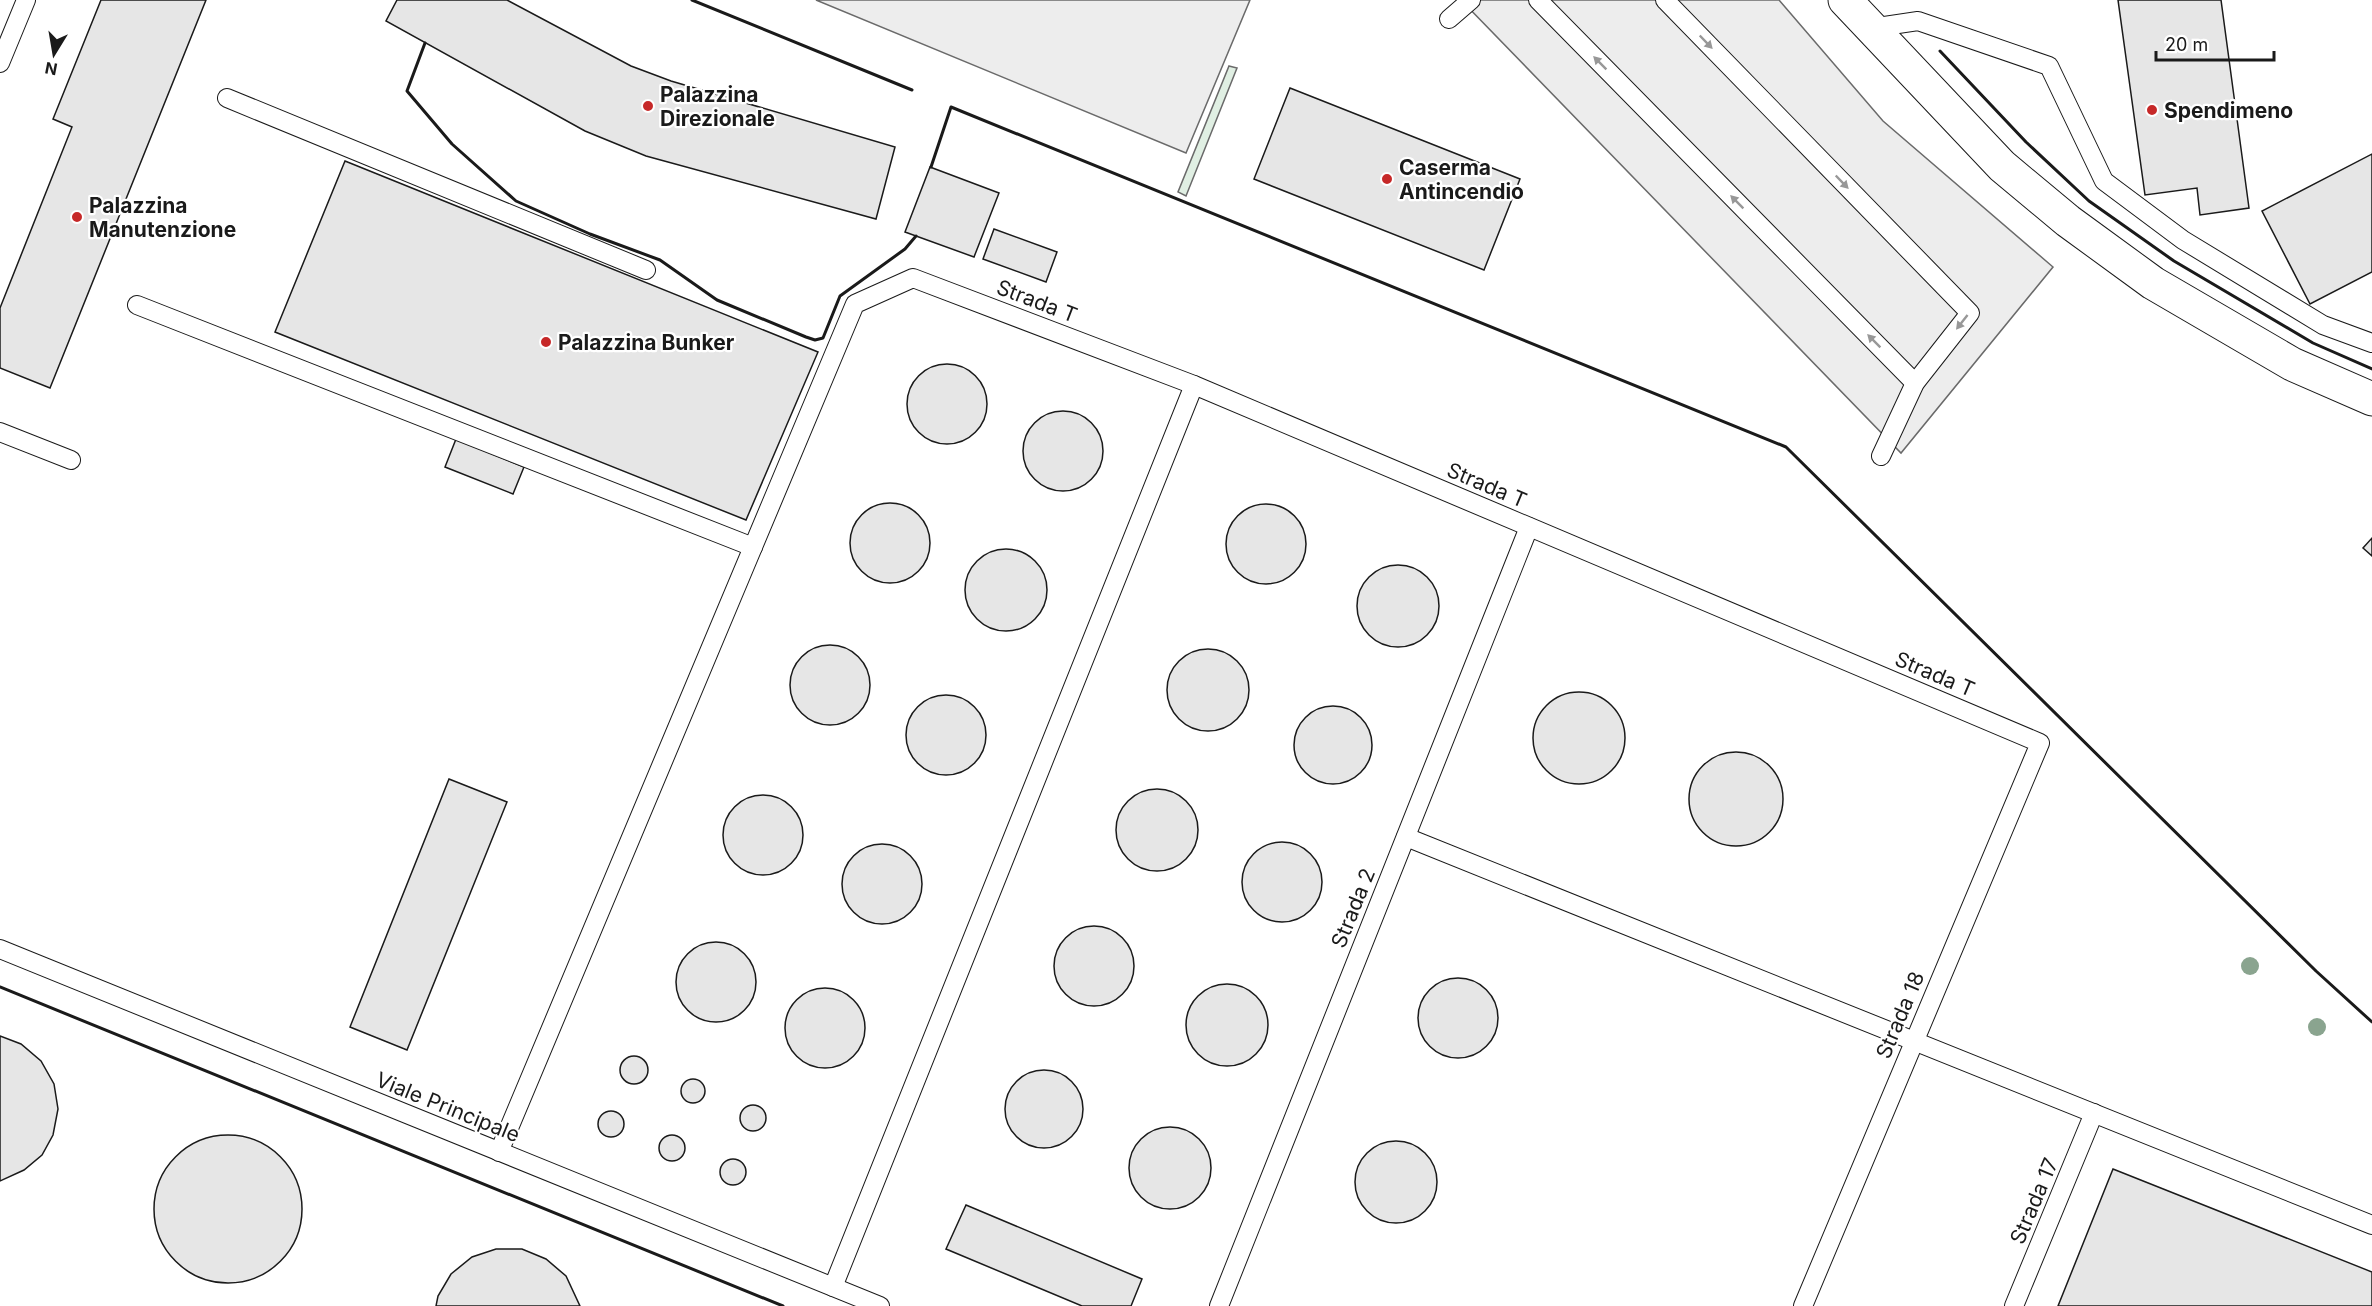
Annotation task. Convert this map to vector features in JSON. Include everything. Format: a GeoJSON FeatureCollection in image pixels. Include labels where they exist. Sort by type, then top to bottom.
{"type":"FeatureCollection","features":[{"type":"Feature","properties":{"kind":"main road"},"geometry":{"type":"LineString","coordinates":[[1845,0],[2002,166],[2078,228],[2153,283],[2282,358],[2372,399]]}},
{"type":"Feature","properties":{"kind":"lane"},"geometry":{"type":"LineString","coordinates":[[0,63],[26,0]]}},
{"type":"Feature","properties":{"kind":"lane"},"geometry":{"type":"LineString","coordinates":[[1449,19],[1471,0]]}},
{"type":"Feature","properties":{"kind":"lane"},"geometry":{"type":"LineString","coordinates":[[1538,0],[1915,383]]}},
{"type":"Feature","properties":{"kind":"lane"},"geometry":{"type":"LineString","coordinates":[[1665,0],[1970,313],[1915,383],[1881,456]]}},
{"type":"Feature","properties":{"kind":"lane"},"geometry":{"type":"LineString","coordinates":[[1871,28],[1918,21],[2049,66],[2104,181],[2183,240],[2313,319],[2372,343]]}},
{"type":"Feature","properties":{"kind":"lane"},"geometry":{"type":"LineString","coordinates":[[226,98],[646,270]]}},
{"type":"Feature","properties":{"kind":"lane","name":"Strada T"},"geometry":{"type":"LineString","coordinates":[[753,547],[855,304],[913,278],[1194,385],[2040,742]]}},
{"type":"Feature","properties":{"kind":"lane"},"geometry":{"type":"LineString","coordinates":[[137,305],[753,547],[499,1152]]}},
{"type":"Feature","properties":{"kind":"lane"},"geometry":{"type":"LineString","coordinates":[[833,1287],[1194,385]]}},
{"type":"Feature","properties":{"kind":"lane"},"geometry":{"type":"LineString","coordinates":[[0,432],[70,460]]}},
{"type":"Feature","properties":{"kind":"lane","name":"Strada 2"},"geometry":{"type":"LineString","coordinates":[[1219,1306],[1529,527]]}},
{"type":"Feature","properties":{"kind":"lane","name":"Strada 18"},"geometry":{"type":"LineString","coordinates":[[1803,1306],[2040,742]]}},
{"type":"Feature","properties":{"kind":"lane"},"geometry":{"type":"LineString","coordinates":[[1406,837],[2372,1225]]}},
{"type":"Feature","properties":{"kind":"lane","name":"Viale Principale"},"geometry":{"type":"LineString","coordinates":[[0,949],[880,1306]]}},
{"type":"Feature","properties":{"kind":"lane","name":"Strada 17"},"geometry":{"type":"LineString","coordinates":[[2014,1306],[2094,1113]]}},
{"type":"Feature","properties":{"kind":"green space"},"geometry":{"type":"Polygon","coordinates":[[[1229,66],[1237,68],[1186,196],[1178,192],[1229,66]]]}},
{"type":"Feature","properties":{"kind":"shaded area"},"geometry":{"type":"Polygon","coordinates":[[[816,0],[1250,0],[1186,153],[816,0]]]}},
{"type":"Feature","properties":{"kind":"shaded area"},"geometry":{"type":"Polygon","coordinates":[[[1461,0],[1779,0],[1883,121],[2053,267],[1901,453],[1461,0]]]}},
{"type":"Feature","properties":{"kind":"building","name":"Palazzina Manutenzione"},"geometry":{"type":"Polygon","coordinates":[[[101,0],[206,0],[50,388],[0,368],[0,308],[72,127],[53,119],[101,0]]]}},
{"type":"Feature","properties":{"kind":"building","name":"Palazzina Direzionale"},"geometry":{"type":"Polygon","coordinates":[[[397,0],[507,0],[631,66],[671,81],[895,147],[876,219],[646,156],[585,131],[386,21],[397,0]]]}},
{"type":"Feature","properties":{"kind":"building"},"geometry":{"type":"Polygon","coordinates":[[[2118,0],[2221,0],[2249,208],[2200,215],[2197,188],[2145,195],[2118,0]]]}},
{"type":"Feature","properties":{"kind":"building","name":"Caserma Antincendio"},"geometry":{"type":"Polygon","coordinates":[[[1290,88],[1520,179],[1484,270],[1254,179],[1290,88]]]}},
{"type":"Feature","properties":{"kind":"building"},"geometry":{"type":"Polygon","coordinates":[[[2372,154],[2372,272],[2310,304],[2262,211],[2372,154]]]}},
{"type":"Feature","properties":{"kind":"building","name":"Palazzina Bunker"},"geometry":{"type":"Polygon","coordinates":[[[345,161],[818,352],[746,520],[275,332],[345,161]]]}},
{"type":"Feature","properties":{"kind":"building"},"geometry":{"type":"Polygon","coordinates":[[[930,167],[999,193],[974,257],[905,232],[930,167]]]}},
{"type":"Feature","properties":{"kind":"building"},"geometry":{"type":"Polygon","coordinates":[[[994,229],[1057,252],[1046,282],[983,259],[994,229]]]}},
{"type":"Feature","properties":{"kind":"building"},"geometry":{"type":"Polygon","coordinates":[[[947,364],[962,367],[975,376],[984,389],[987,404],[984,419],[975,432],[962,441],[947,444],[932,441],[919,432],[910,419],[907,404],[910,389],[919,376],[932,367],[947,364]]]}},
{"type":"Feature","properties":{"kind":"building"},"geometry":{"type":"Polygon","coordinates":[[[1063,411],[1078,414],[1091,423],[1100,436],[1103,451],[1100,466],[1091,479],[1078,488],[1063,491],[1048,488],[1035,479],[1026,466],[1023,451],[1026,436],[1035,423],[1048,414],[1063,411]]]}},
{"type":"Feature","properties":{"kind":"building"},"geometry":{"type":"Polygon","coordinates":[[[456,439],[524,467],[513,494],[445,467],[456,439]]]}},
{"type":"Feature","properties":{"kind":"building"},"geometry":{"type":"Polygon","coordinates":[[[890,503],[905,506],[918,515],[927,528],[930,543],[927,558],[918,571],[905,580],[890,583],[875,580],[862,571],[853,558],[850,543],[853,528],[862,515],[875,506],[890,503]]]}},
{"type":"Feature","properties":{"kind":"building"},"geometry":{"type":"Polygon","coordinates":[[[1258,504],[1274,504],[1295,515],[1306,536],[1306,552],[1295,573],[1274,584],[1258,584],[1244,578],[1232,566],[1226,552],[1226,536],[1232,522],[1244,510],[1258,504]]]}},
{"type":"Feature","properties":{"kind":"building"},"geometry":{"type":"Polygon","coordinates":[[[2372,538],[2372,556],[2363,548],[2372,538]]]}},
{"type":"Feature","properties":{"kind":"building"},"geometry":{"type":"Polygon","coordinates":[[[1006,549],[1022,552],[1035,561],[1044,574],[1047,590],[1044,606],[1035,619],[1022,628],[1006,631],[990,628],[977,619],[968,606],[965,590],[968,574],[977,561],[990,552],[1006,549]]]}},
{"type":"Feature","properties":{"kind":"building"},"geometry":{"type":"Polygon","coordinates":[[[1398,565],[1414,569],[1427,577],[1435,590],[1439,606],[1435,622],[1427,635],[1414,643],[1398,647],[1382,643],[1369,635],[1361,622],[1357,606],[1361,590],[1369,577],[1382,569],[1398,565]]]}},
{"type":"Feature","properties":{"kind":"building"},"geometry":{"type":"Polygon","coordinates":[[[830,645],[845,648],[858,657],[867,670],[870,685],[867,700],[858,713],[845,722],[830,725],[815,722],[802,713],[793,700],[790,685],[793,670],[802,657],[815,648],[830,645]]]}},
{"type":"Feature","properties":{"kind":"building"},"geometry":{"type":"Polygon","coordinates":[[[1208,649],[1224,652],[1237,661],[1246,674],[1249,690],[1246,706],[1237,719],[1224,728],[1208,731],[1192,728],[1179,719],[1170,706],[1167,690],[1170,674],[1179,661],[1192,652],[1208,649]]]}},
{"type":"Feature","properties":{"kind":"building"},"geometry":{"type":"Polygon","coordinates":[[[1579,692],[1596,696],[1611,706],[1621,721],[1625,738],[1621,755],[1611,770],[1596,780],[1579,784],[1562,780],[1547,770],[1537,755],[1533,738],[1537,721],[1547,706],[1562,696],[1579,692]]]}},
{"type":"Feature","properties":{"kind":"building"},"geometry":{"type":"Polygon","coordinates":[[[938,695],[954,695],[975,706],[986,727],[986,743],[975,764],[954,775],[938,775],[924,769],[912,757],[906,743],[906,727],[912,713],[924,701],[938,695]]]}},
{"type":"Feature","properties":{"kind":"building"},"geometry":{"type":"Polygon","coordinates":[[[1333,706],[1348,709],[1361,717],[1369,730],[1372,745],[1369,760],[1361,773],[1348,781],[1333,784],[1318,781],[1305,773],[1297,760],[1294,745],[1297,730],[1305,717],[1318,709],[1333,706]]]}},
{"type":"Feature","properties":{"kind":"building"},"geometry":{"type":"Polygon","coordinates":[[[1736,752],[1754,756],[1769,766],[1779,781],[1783,799],[1779,817],[1769,832],[1754,842],[1736,846],[1718,842],[1703,832],[1693,817],[1689,799],[1693,781],[1703,766],[1718,756],[1736,752]]]}},
{"type":"Feature","properties":{"kind":"building"},"geometry":{"type":"Polygon","coordinates":[[[449,779],[507,802],[407,1050],[350,1027],[449,779]]]}},
{"type":"Feature","properties":{"kind":"building"},"geometry":{"type":"Polygon","coordinates":[[[1157,789],[1173,792],[1186,801],[1195,814],[1198,830],[1195,846],[1186,859],[1173,868],[1157,871],[1141,868],[1128,859],[1119,846],[1116,830],[1119,814],[1128,801],[1141,792],[1157,789]]]}},
{"type":"Feature","properties":{"kind":"building"},"geometry":{"type":"Polygon","coordinates":[[[763,795],[778,798],[791,807],[800,820],[803,835],[800,850],[791,863],[778,872],[763,875],[748,872],[735,863],[726,850],[723,835],[726,820],[735,807],[748,798],[763,795]]]}},
{"type":"Feature","properties":{"kind":"building"},"geometry":{"type":"Polygon","coordinates":[[[1282,842],[1297,845],[1310,854],[1319,867],[1322,882],[1319,897],[1310,910],[1297,919],[1282,922],[1267,919],[1254,910],[1245,897],[1242,882],[1245,867],[1254,854],[1267,845],[1282,842]]]}},
{"type":"Feature","properties":{"kind":"building"},"geometry":{"type":"Polygon","coordinates":[[[882,844],[897,847],[910,856],[919,869],[922,884],[919,899],[910,912],[897,921],[882,924],[867,921],[854,912],[845,899],[842,884],[845,869],[854,856],[867,847],[882,844]]]}},
{"type":"Feature","properties":{"kind":"building"},"geometry":{"type":"Polygon","coordinates":[[[1094,926],[1109,929],[1122,938],[1131,951],[1134,966],[1131,981],[1122,994],[1109,1003],[1094,1006],[1079,1003],[1066,994],[1057,981],[1054,966],[1057,951],[1066,938],[1079,929],[1094,926]]]}},
{"type":"Feature","properties":{"kind":"building"},"geometry":{"type":"Polygon","coordinates":[[[708,942],[724,942],[738,949],[749,960],[756,974],[753,997],[738,1015],[724,1022],[708,1022],[694,1015],[683,1004],[676,990],[676,974],[683,960],[694,949],[708,942]]]}},
{"type":"Feature","properties":{"kind":"building"},"geometry":{"type":"Polygon","coordinates":[[[1450,978],[1466,978],[1487,989],[1498,1010],[1498,1026],[1487,1047],[1466,1058],[1450,1058],[1436,1052],[1424,1040],[1418,1026],[1418,1010],[1424,996],[1436,984],[1450,978]]]}},
{"type":"Feature","properties":{"kind":"building"},"geometry":{"type":"Polygon","coordinates":[[[1219,984],[1235,984],[1250,991],[1261,1002],[1268,1017],[1265,1041],[1256,1054],[1235,1066],[1219,1066],[1204,1059],[1193,1048],[1186,1033],[1186,1017],[1193,1002],[1204,991],[1219,984]]]}},
{"type":"Feature","properties":{"kind":"building"},"geometry":{"type":"Polygon","coordinates":[[[825,988],[840,991],[853,1000],[862,1013],[865,1028],[862,1043],[853,1056],[840,1065],[825,1068],[810,1065],[797,1056],[788,1043],[785,1028],[788,1013],[797,1000],[810,991],[825,988]]]}},
{"type":"Feature","properties":{"kind":"building"},"geometry":{"type":"Polygon","coordinates":[[[0,1036],[21,1044],[41,1061],[54,1084],[58,1109],[53,1135],[42,1155],[24,1170],[0,1181],[0,1036]]]}},
{"type":"Feature","properties":{"kind":"building"},"geometry":{"type":"Polygon","coordinates":[[[634,1056],[644,1060],[648,1070],[644,1080],[634,1084],[624,1080],[620,1070],[624,1060],[634,1056]]]}},
{"type":"Feature","properties":{"kind":"building"},"geometry":{"type":"Polygon","coordinates":[[[1044,1070],[1059,1073],[1072,1081],[1080,1094],[1083,1109],[1080,1124],[1072,1137],[1059,1145],[1044,1148],[1029,1145],[1016,1137],[1008,1124],[1005,1109],[1008,1094],[1016,1081],[1029,1073],[1044,1070]]]}},
{"type":"Feature","properties":{"kind":"building"},"geometry":{"type":"Polygon","coordinates":[[[693,1079],[702,1082],[705,1091],[702,1100],[693,1103],[684,1100],[681,1091],[684,1082],[693,1079]]]}},
{"type":"Feature","properties":{"kind":"building"},"geometry":{"type":"Polygon","coordinates":[[[753,1105],[762,1109],[766,1118],[762,1127],[753,1131],[744,1127],[740,1118],[744,1109],[753,1105]]]}},
{"type":"Feature","properties":{"kind":"building"},"geometry":{"type":"Polygon","coordinates":[[[611,1111],[620,1115],[624,1124],[620,1133],[611,1137],[602,1133],[598,1124],[602,1115],[611,1111]]]}},
{"type":"Feature","properties":{"kind":"building"},"geometry":{"type":"Polygon","coordinates":[[[1170,1127],[1186,1130],[1199,1139],[1208,1152],[1211,1168],[1208,1184],[1199,1197],[1186,1206],[1170,1209],[1154,1206],[1141,1197],[1132,1184],[1129,1168],[1132,1152],[1141,1139],[1154,1130],[1170,1127]]]}},
{"type":"Feature","properties":{"kind":"building"},"geometry":{"type":"Polygon","coordinates":[[[228,1135],[256,1141],[280,1157],[296,1181],[302,1209],[296,1237],[280,1261],[256,1277],[228,1283],[200,1277],[176,1261],[160,1237],[154,1209],[160,1181],[176,1157],[200,1141],[228,1135]]]}},
{"type":"Feature","properties":{"kind":"building"},"geometry":{"type":"Polygon","coordinates":[[[672,1135],[681,1139],[685,1148],[681,1157],[672,1161],[663,1157],[659,1148],[663,1139],[672,1135]]]}},
{"type":"Feature","properties":{"kind":"building"},"geometry":{"type":"Polygon","coordinates":[[[1396,1141],[1412,1145],[1425,1153],[1433,1166],[1437,1182],[1433,1198],[1425,1211],[1412,1219],[1396,1223],[1380,1219],[1367,1211],[1359,1198],[1355,1182],[1359,1166],[1367,1153],[1380,1145],[1396,1141]]]}},
{"type":"Feature","properties":{"kind":"building"},"geometry":{"type":"Polygon","coordinates":[[[733,1159],[742,1163],[746,1172],[742,1181],[733,1185],[724,1181],[720,1172],[724,1163],[733,1159]]]}},
{"type":"Feature","properties":{"kind":"building"},"geometry":{"type":"Polygon","coordinates":[[[2113,1169],[2372,1272],[2372,1306],[2058,1306],[2113,1169]]]}},
{"type":"Feature","properties":{"kind":"building"},"geometry":{"type":"Polygon","coordinates":[[[966,1205],[1142,1279],[1131,1306],[1082,1306],[946,1249],[966,1205]]]}},
{"type":"Feature","properties":{"kind":"building"},"geometry":{"type":"Polygon","coordinates":[[[496,1249],[522,1249],[546,1259],[566,1276],[580,1306],[436,1306],[438,1296],[451,1274],[472,1257],[496,1249]]]}},
{"type":"Feature","properties":{"kind":"wall"},"geometry":{"type":"LineString","coordinates":[[692,0],[912,90]]}},
{"type":"Feature","properties":{"kind":"wall"},"geometry":{"type":"LineString","coordinates":[[425,43],[407,91],[452,144],[516,201],[590,234],[660,260],[717,300],[806,337],[815,340],[823,338],[840,296],[905,249],[916,236]]}},
{"type":"Feature","properties":{"kind":"wall"},"geometry":{"type":"LineString","coordinates":[[1940,51],[2026,142],[2089,201],[2174,261],[2313,343],[2372,369]]}},
{"type":"Feature","properties":{"kind":"wall"},"geometry":{"type":"LineString","coordinates":[[931,167],[951,107],[1786,447],[2316,971],[2372,1022]]}},
{"type":"Feature","properties":{"kind":"wall"},"geometry":{"type":"LineString","coordinates":[[0,987],[783,1306]]}},
{"type":"Feature","properties":{"kind":"place","name":"Palazzina Direzionale"},"geometry":{"type":"Point","coordinates":[648,106]}},
{"type":"Feature","properties":{"kind":"place","name":"Spendimeno"},"geometry":{"type":"Point","coordinates":[2152,110]}},
{"type":"Feature","properties":{"kind":"place","name":"Caserma Antincendio"},"geometry":{"type":"Point","coordinates":[1387,179]}},
{"type":"Feature","properties":{"kind":"place","name":"Palazzina Manutenzione"},"geometry":{"type":"Point","coordinates":[77,217]}},
{"type":"Feature","properties":{"kind":"place","name":"Palazzina Bunker"},"geometry":{"type":"Point","coordinates":[546,342]}}]}
